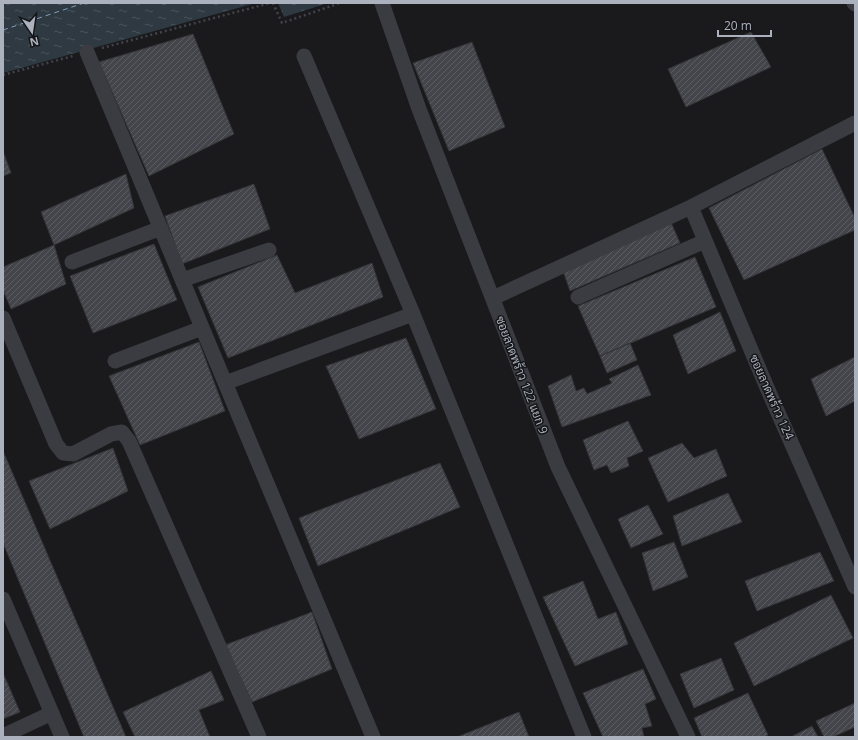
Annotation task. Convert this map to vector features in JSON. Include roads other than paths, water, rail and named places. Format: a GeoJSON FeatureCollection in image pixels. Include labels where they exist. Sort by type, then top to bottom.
{"type":"FeatureCollection","features":[{"type":"Feature","properties":{"kind":"street","name":"ซอยลาดพร้าว 122 แยก 9"},"geometry":{"type":"LineString","coordinates":[[382,3],[419,109],[558,467],[688,737]]}},
{"type":"Feature","properties":{"kind":"street"},"geometry":{"type":"LineString","coordinates":[[87,52],[373,737]]}},
{"type":"Feature","properties":{"kind":"street"},"geometry":{"type":"LineString","coordinates":[[304,56],[413,314],[584,737]]}},
{"type":"Feature","properties":{"kind":"street"},"geometry":{"type":"LineString","coordinates":[[493,298],[691,207],[855,123]]}},
{"type":"Feature","properties":{"kind":"street","name":"ซอยลาดพร้าว 124"},"geometry":{"type":"LineString","coordinates":[[691,207],[855,587]]}},
{"type":"Feature","properties":{"kind":"street"},"geometry":{"type":"LineString","coordinates":[[72,262],[161,228]]}},
{"type":"Feature","properties":{"kind":"street"},"geometry":{"type":"LineString","coordinates":[[578,297],[705,241]]}},
{"type":"Feature","properties":{"kind":"street"},"geometry":{"type":"LineString","coordinates":[[182,280],[269,250]]}},
{"type":"Feature","properties":{"kind":"street"},"geometry":{"type":"LineString","coordinates":[[225,383],[413,314]]}},
{"type":"Feature","properties":{"kind":"street"},"geometry":{"type":"LineString","coordinates":[[3,318],[56,444],[63,453],[73,454],[111,434],[122,432],[129,441],[259,737]]}},
{"type":"Feature","properties":{"kind":"street"},"geometry":{"type":"LineString","coordinates":[[115,361],[202,328]]}},
{"type":"Feature","properties":{"kind":"street"},"geometry":{"type":"LineString","coordinates":[[3,598],[9,628],[52,713],[62,737]]}},
{"type":"Feature","properties":{"kind":"street"},"geometry":{"type":"LineString","coordinates":[[3,736],[52,713]]}},
{"type":"Feature","properties":{"kind":"water"},"geometry":{"type":"Polygon","coordinates":[[[8,3],[256,3],[3,73],[3,5],[8,3]]]}},
{"type":"Feature","properties":{"kind":"water"},"geometry":{"type":"Polygon","coordinates":[[[278,3],[328,3],[284,17],[278,3]]]}}]}
